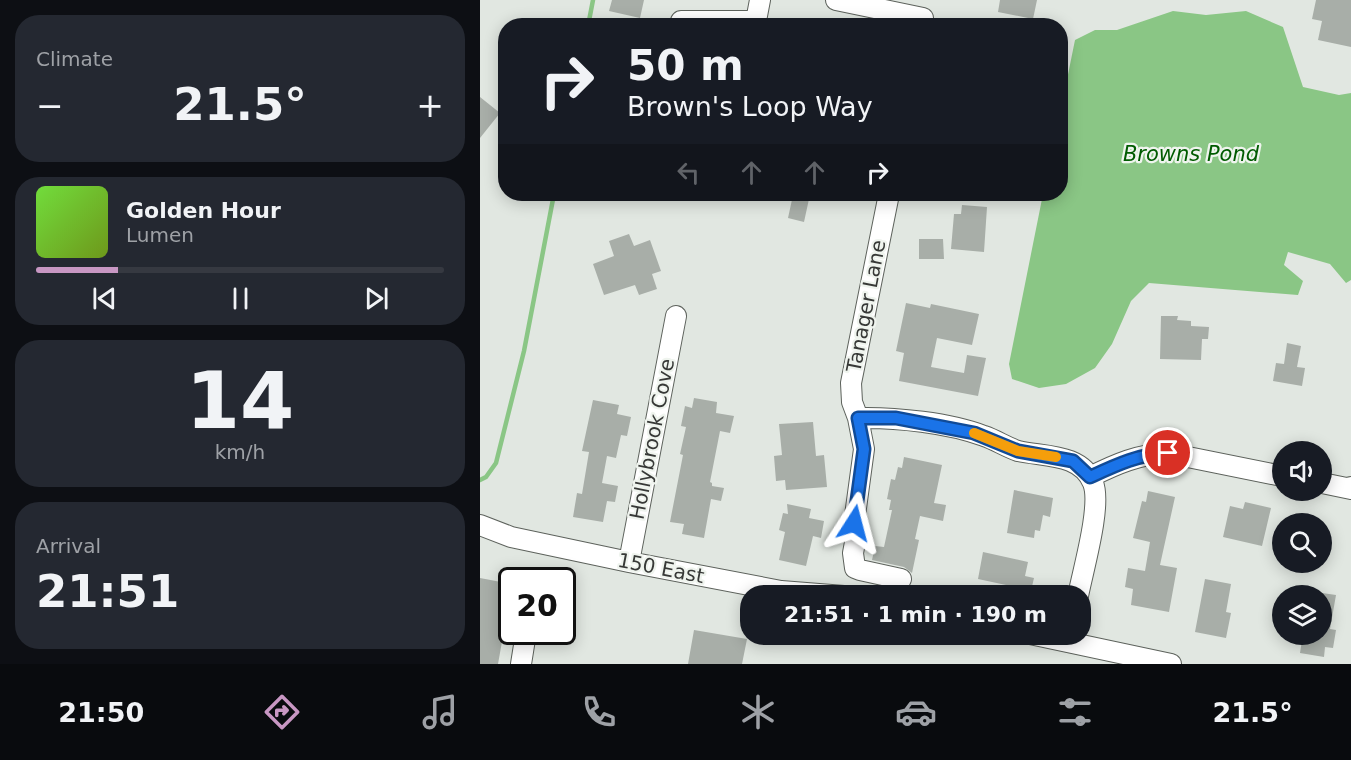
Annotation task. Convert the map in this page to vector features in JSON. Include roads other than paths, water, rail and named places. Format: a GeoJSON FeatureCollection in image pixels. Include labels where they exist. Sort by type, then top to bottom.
{"type":"FeatureCollection","features":[{"type":"Feature","properties":{"kind":"street"},"geometry":{"type":"LineString","coordinates":[[757,18],[760,0]]}},
{"type":"Feature","properties":{"kind":"street"},"geometry":{"type":"LineString","coordinates":[[836,0],[924,14]]}},
{"type":"Feature","properties":{"kind":"street","name":"Tanager Lane"},"geometry":{"type":"LineString","coordinates":[[888,201],[851,383],[852,402],[858,418],[864,449],[854,523],[856,537],[853,561],[855,568],[860,570],[901,579]]}},
{"type":"Feature","properties":{"kind":"street","name":"Hollybrook Cove"},"geometry":{"type":"LineString","coordinates":[[629,562],[676,316]]}},
{"type":"Feature","properties":{"kind":"street"},"geometry":{"type":"LineString","coordinates":[[858,418],[896,418],[974,433],[1018,451],[1073,461],[1090,477],[1096,495],[1080,585]]}},
{"type":"Feature","properties":{"kind":"street"},"geometry":{"type":"LineString","coordinates":[[1090,477],[1131,458],[1149,453],[1168,453],[1272,474]]}},
{"type":"Feature","properties":{"kind":"street","name":"150 East"},"geometry":{"type":"LineString","coordinates":[[480,525],[510,537],[750,585]]}},
{"type":"Feature","properties":{"kind":"street"},"geometry":{"type":"LineString","coordinates":[[1091,644],[1171,664]]}},
{"type":"Feature","properties":{"kind":"street"},"geometry":{"type":"LineString","coordinates":[[521,664],[524,645]]}},
{"type":"Feature","properties":{"kind":"water","name":"Browns Pond"},"geometry":{"type":"Polygon","coordinates":[[[1173,11],[1206,15],[1246,11],[1283,27],[1303,87],[1339,95],[1351,93],[1351,280],[1346,283],[1330,264],[1288,252],[1284,265],[1303,281],[1298,295],[1149,283],[1131,301],[1112,344],[1095,368],[1066,384],[1039,388],[1012,379],[1009,364],[1042,201],[1068,201],[1068,74],[1075,40],[1095,30],[1117,30],[1173,11]]]}},
{"type":"Feature","properties":{"kind":"waterway"},"geometry":{"type":"LineString","coordinates":[[590,18],[593,0]]}},
{"type":"Feature","properties":{"kind":"waterway"},"geometry":{"type":"LineString","coordinates":[[480,480],[486,477],[496,463],[524,351],[553,201]]}}]}
